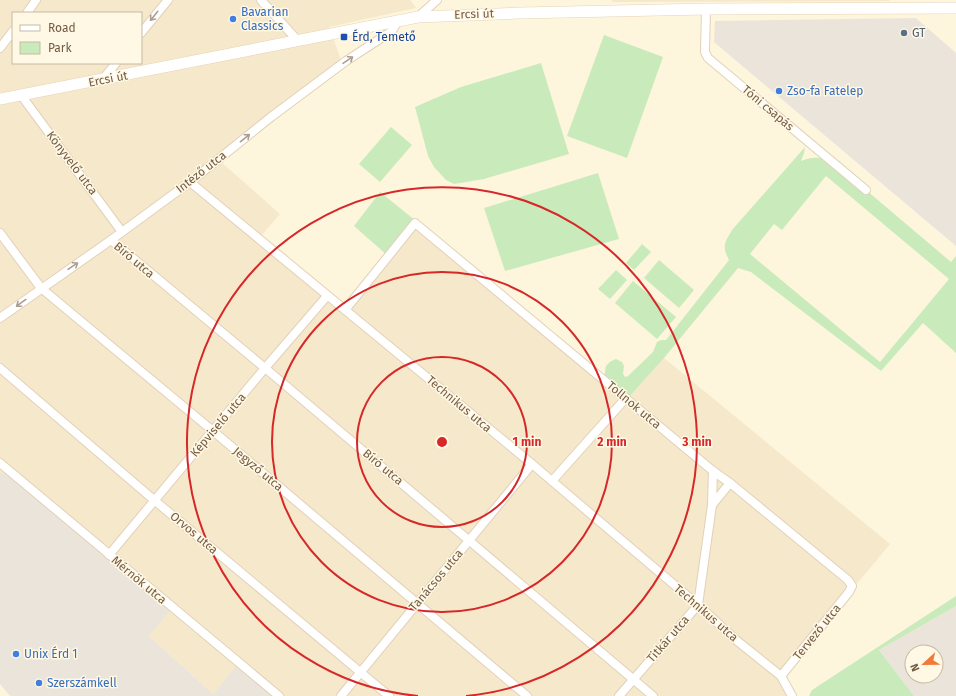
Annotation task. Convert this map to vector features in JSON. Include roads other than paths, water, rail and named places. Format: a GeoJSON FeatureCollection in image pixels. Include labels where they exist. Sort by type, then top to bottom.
{"type":"FeatureCollection","features":[{"type":"Feature","properties":{"kind":"main road","name":"Ercsi út"},"geometry":{"type":"LineString","coordinates":[[0,99],[418,17],[520,12],[706,9],[956,8]]}},
{"type":"Feature","properties":{"kind":"street"},"geometry":{"type":"LineString","coordinates":[[28,12],[36,0]]}},
{"type":"Feature","properties":{"kind":"street"},"geometry":{"type":"LineString","coordinates":[[142,31],[168,0]]}},
{"type":"Feature","properties":{"kind":"street"},"geometry":{"type":"LineString","coordinates":[[261,0],[298,41]]}},
{"type":"Feature","properties":{"kind":"street"},"geometry":{"type":"LineString","coordinates":[[418,17],[437,0]]}},
{"type":"Feature","properties":{"kind":"street","name":"Tóni csapás"},"geometry":{"type":"LineString","coordinates":[[706,9],[706,52],[708,58],[866,190]]}},
{"type":"Feature","properties":{"kind":"street","name":"Intéző utca"},"geometry":{"type":"LineString","coordinates":[[0,318],[190,182],[276,113],[346,60],[392,31],[398,22]]}},
{"type":"Feature","properties":{"kind":"street"},"geometry":{"type":"LineString","coordinates":[[0,48],[12,32]]}},
{"type":"Feature","properties":{"kind":"street"},"geometry":{"type":"LineString","coordinates":[[102,80],[115,64]]}},
{"type":"Feature","properties":{"kind":"street","name":"Könyvelő utca"},"geometry":{"type":"LineString","coordinates":[[22,95],[122,232]]}},
{"type":"Feature","properties":{"kind":"street","name":"Technikus utca"},"geometry":{"type":"LineString","coordinates":[[190,182],[532,464],[698,605],[736,640],[781,676],[792,696]]}},
{"type":"Feature","properties":{"kind":"street","name":"Tollnok utca"},"geometry":{"type":"LineString","coordinates":[[345,310],[415,223],[713,471],[730,483],[848,580],[852,586]]}},
{"type":"Feature","properties":{"kind":"street","name":"Jegyző utca"},"geometry":{"type":"LineString","coordinates":[[0,232],[41,288],[527,696]]}},
{"type":"Feature","properties":{"kind":"street","name":"Bíró utca"},"geometry":{"type":"LineString","coordinates":[[111,240],[653,696]]}},
{"type":"Feature","properties":{"kind":"street","name":"Képviselő utca"},"geometry":{"type":"LineString","coordinates":[[109,555],[327,296]]}},
{"type":"Feature","properties":{"kind":"street","name":"Orvos utca"},"geometry":{"type":"LineString","coordinates":[[0,368],[154,500],[389,696]]}},
{"type":"Feature","properties":{"kind":"street"},"geometry":{"type":"LineString","coordinates":[[552,482],[626,398]]}},
{"type":"Feature","properties":{"kind":"street","name":"Mérnök utca"},"geometry":{"type":"LineString","coordinates":[[0,464],[279,696]]}},
{"type":"Feature","properties":{"kind":"street","name":"Tanácsos utca"},"geometry":{"type":"LineString","coordinates":[[341,696],[532,464]]}},
{"type":"Feature","properties":{"kind":"street","name":"Titkár utca"},"geometry":{"type":"LineString","coordinates":[[619,696],[698,605],[712,505],[713,471]]}},
{"type":"Feature","properties":{"kind":"street"},"geometry":{"type":"LineString","coordinates":[[712,505],[730,483]]}},
{"type":"Feature","properties":{"kind":"street","name":"Tervező utca"},"geometry":{"type":"LineString","coordinates":[[781,676],[849,592],[852,586]]}},
{"type":"Feature","properties":{"kind":"place","name":"Bavarian Classics"},"geometry":{"type":"Point","coordinates":[233,19]}},
{"type":"Feature","properties":{"kind":"place","name":"GT"},"geometry":{"type":"Point","coordinates":[904,33]}},
{"type":"Feature","properties":{"kind":"place","name":"Érd, Temető"},"geometry":{"type":"Point","coordinates":[344,37]}},
{"type":"Feature","properties":{"kind":"place","name":"Zso-fa Fatelep"},"geometry":{"type":"Point","coordinates":[779,91]}},
{"type":"Feature","properties":{"kind":"place","name":"Unix Érd 1"},"geometry":{"type":"Point","coordinates":[16,654]}},
{"type":"Feature","properties":{"kind":"place","name":"Szerszámkell"},"geometry":{"type":"Point","coordinates":[39,683]}}]}
